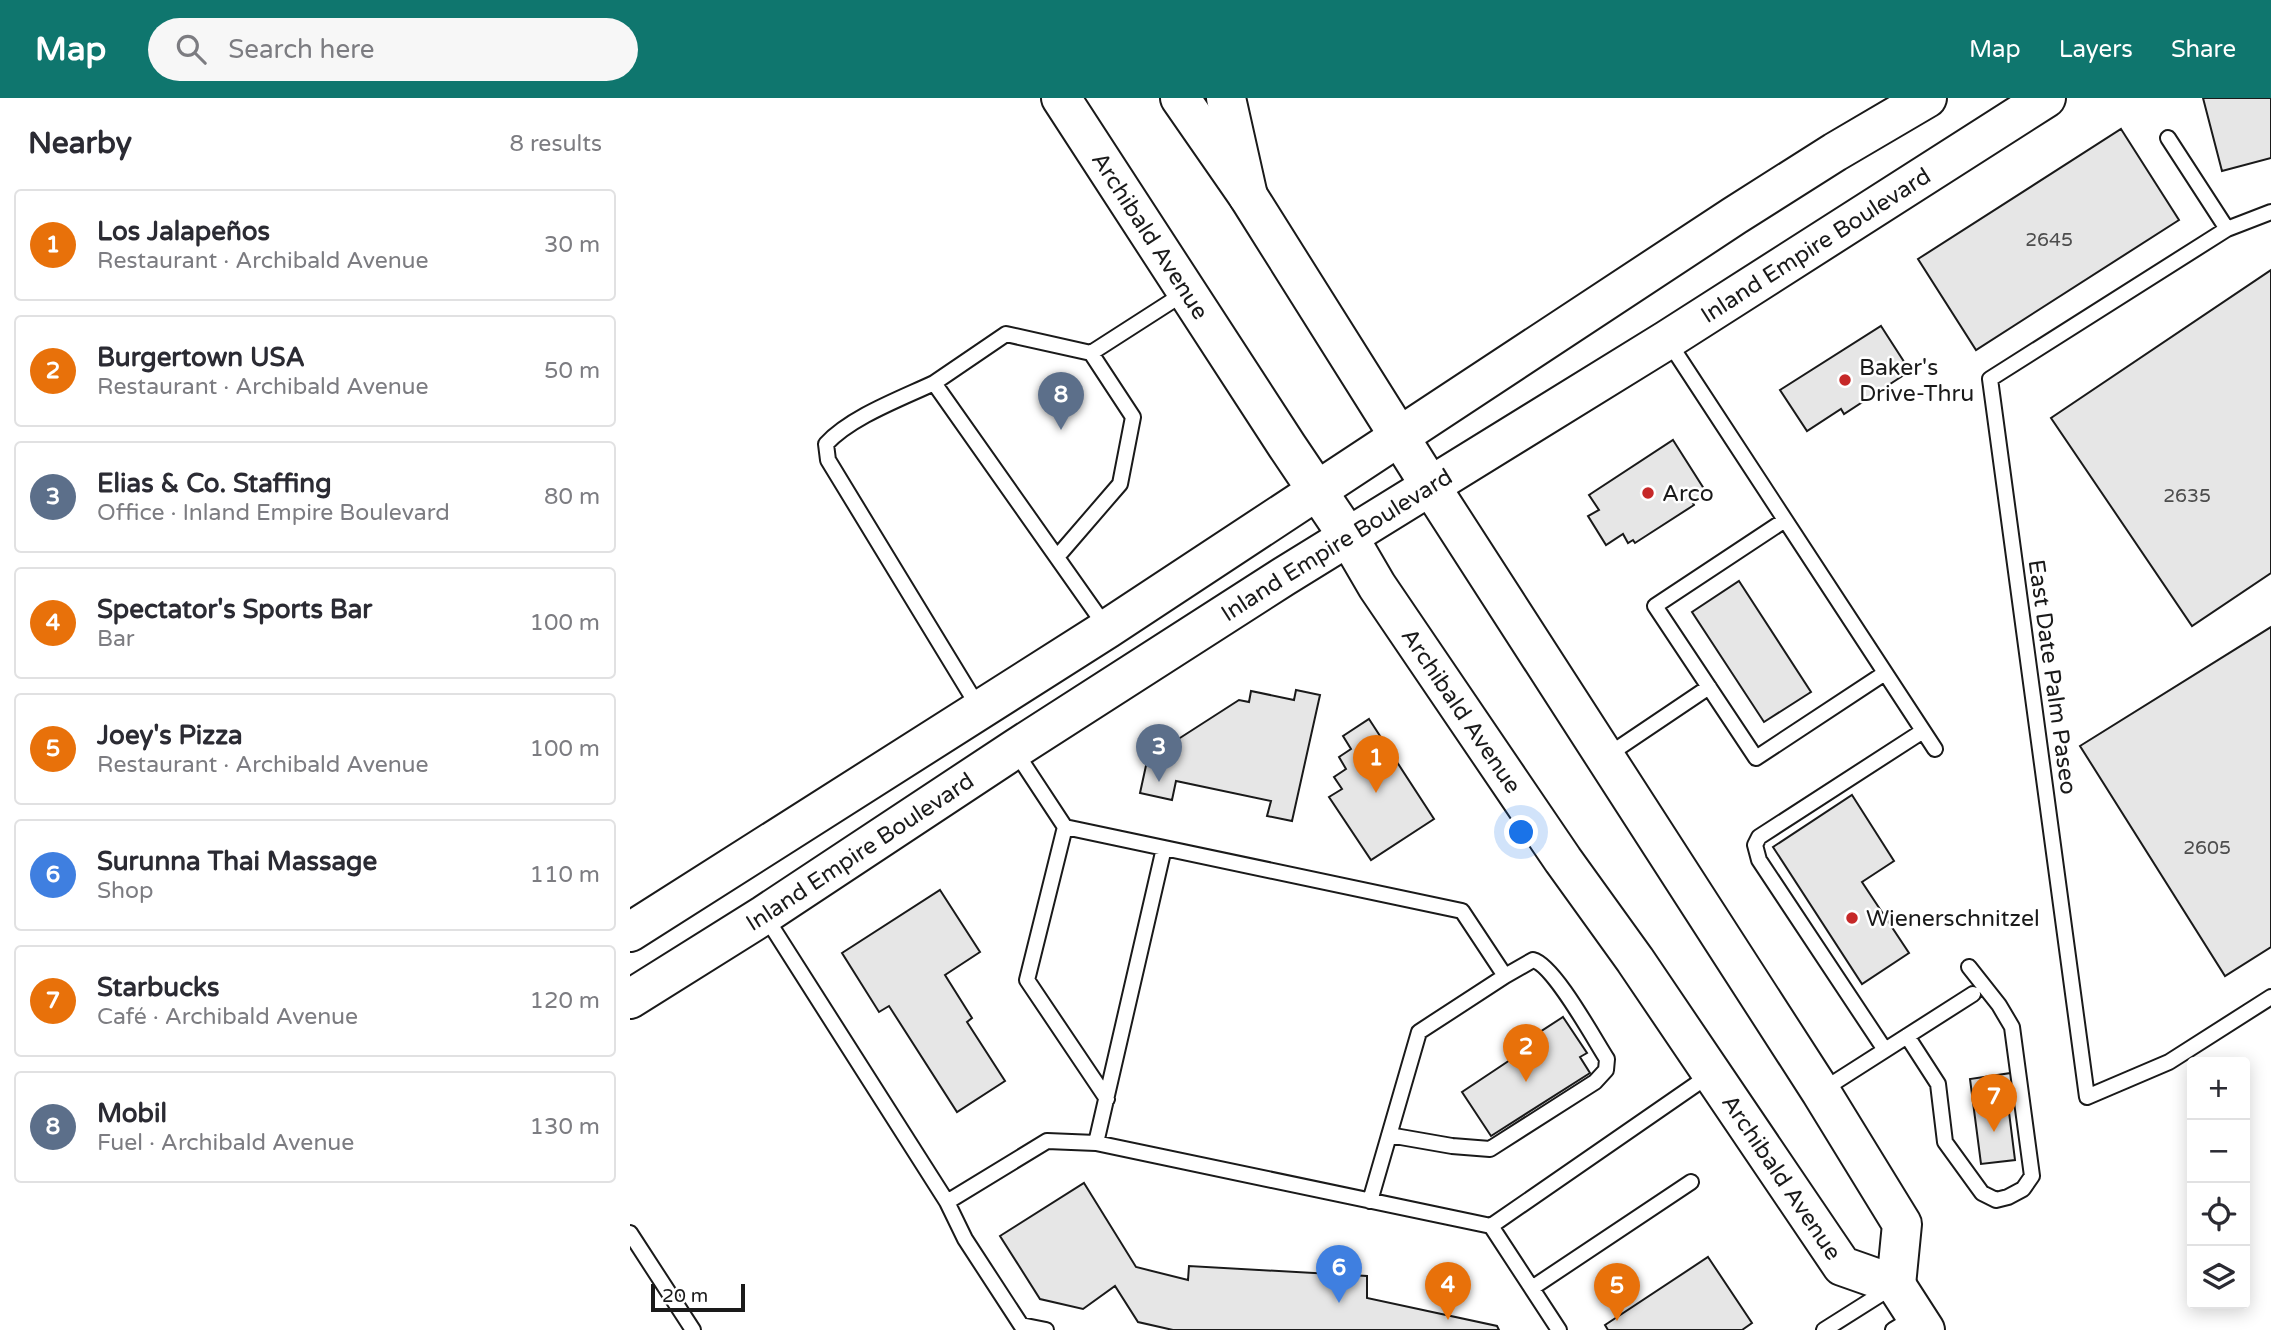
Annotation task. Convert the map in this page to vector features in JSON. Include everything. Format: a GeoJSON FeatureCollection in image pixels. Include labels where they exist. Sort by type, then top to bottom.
{"type":"FeatureCollection","features":[{"type":"Feature","properties":{"kind":"main road","name":"Archibald Avenue"},"geometry":{"type":"LineString","coordinates":[[1061,98],[1401,620],[1842,1266],[1908,1315]]}},
{"type":"Feature","properties":{"kind":"main road"},"geometry":{"type":"LineString","coordinates":[[1180,98],[1248,196],[1430,487],[1821,1092],[1902,1224],[1908,1315]]}},
{"type":"Feature","properties":{"kind":"main road"},"geometry":{"type":"LineString","coordinates":[[1226,98],[1248,196]]}},
{"type":"Feature","properties":{"kind":"main road"},"geometry":{"type":"LineString","coordinates":[[630,932],[1107,629],[1734,216],[1927,98]]}},
{"type":"Feature","properties":{"kind":"main road","name":"Inland Empire Boulevard"},"geometry":{"type":"LineString","coordinates":[[630,999],[764,915],[1014,749],[1283,577],[1667,340],[2046,98]]}},
{"type":"Feature","properties":{"kind":"lane"},"geometry":{"type":"LineString","coordinates":[[2168,138],[2227,229]]}},
{"type":"Feature","properties":{"kind":"lane","name":"East Date Palm Paseo"},"geometry":{"type":"LineString","coordinates":[[2271,212],[2227,229],[1990,379],[2087,1097],[2169,1062],[2271,997]]}},
{"type":"Feature","properties":{"kind":"lane"},"geometry":{"type":"LineString","coordinates":[[1091,353],[1187,291]]}},
{"type":"Feature","properties":{"kind":"lane"},"geometry":{"type":"LineString","coordinates":[[980,709],[828,460],[826,444],[868,415],[934,383],[1006,334],[1091,353],[1133,417],[1120,484],[1057,557]]}},
{"type":"Feature","properties":{"kind":"lane"},"geometry":{"type":"LineString","coordinates":[[1667,340],[1935,749]]}},
{"type":"Feature","properties":{"kind":"lane"},"geometry":{"type":"LineString","coordinates":[[934,383],[1107,629]]}},
{"type":"Feature","properties":{"kind":"lane"},"geometry":{"type":"LineString","coordinates":[[1785,520],[1655,606],[1756,758],[1885,673]]}},
{"type":"Feature","properties":{"kind":"lane"},"geometry":{"type":"LineString","coordinates":[[1605,757],[1709,687]]}},
{"type":"Feature","properties":{"kind":"lane"},"geometry":{"type":"LineString","coordinates":[[1885,1050],[1759,860],[1755,845],[1759,837],[1923,731]]}},
{"type":"Feature","properties":{"kind":"lane"},"geometry":{"type":"LineString","coordinates":[[1014,749],[1065,827],[1462,911],[1505,976]]}},
{"type":"Feature","properties":{"kind":"lane"},"geometry":{"type":"LineString","coordinates":[[1065,827],[1027,980],[1107,1099]]}},
{"type":"Feature","properties":{"kind":"lane"},"geometry":{"type":"LineString","coordinates":[[1096,1143],[1164,848]]}},
{"type":"Feature","properties":{"kind":"lane"},"geometry":{"type":"LineString","coordinates":[[764,915],[947,1202],[965,1239],[1021,1325],[1046,1330]]}},
{"type":"Feature","properties":{"kind":"lane"},"geometry":{"type":"LineString","coordinates":[[1370,1200],[1419,1032],[1505,976],[1533,960],[1540,961],[1553,975],[1607,1059],[1606,1070],[1595,1082],[1490,1149],[1452,1146],[1389,1135]]}},
{"type":"Feature","properties":{"kind":"lane"},"geometry":{"type":"LineString","coordinates":[[1907,1036],[1938,1084],[1945,1142],[1982,1193],[1996,1199],[2008,1197],[2023,1189],[2032,1176],[2012,1027],[1999,1005],[1969,967]]}},
{"type":"Feature","properties":{"kind":"lane"},"geometry":{"type":"LineString","coordinates":[[1821,1092],[1973,994]]}},
{"type":"Feature","properties":{"kind":"lane"},"geometry":{"type":"LineString","coordinates":[[1491,1226],[1711,1073]]}},
{"type":"Feature","properties":{"kind":"lane"},"geometry":{"type":"LineString","coordinates":[[947,1202],[1047,1141],[1096,1143],[1370,1200],[1491,1226],[1559,1330]]}},
{"type":"Feature","properties":{"kind":"lane"},"geometry":{"type":"LineString","coordinates":[[1532,1288],[1691,1182]]}},
{"type":"Feature","properties":{"kind":"lane"},"geometry":{"type":"LineString","coordinates":[[630,1233],[693,1330]]}},
{"type":"Feature","properties":{"kind":"lane"},"geometry":{"type":"LineString","coordinates":[[1824,1330],[1908,1315]]}},
{"type":"Feature","properties":{"kind":"building"},"geometry":{"type":"Polygon","coordinates":[[[2203,98],[2271,98],[2271,158],[2222,171],[2203,98]]]}},
{"type":"Feature","properties":{"kind":"building"},"geometry":{"type":"Polygon","coordinates":[[[2121,129],[2179,220],[1976,350],[1918,259],[2121,129]]]}},
{"type":"Feature","properties":{"kind":"building"},"geometry":{"type":"Polygon","coordinates":[[[2271,270],[2271,573],[2192,626],[2051,418],[2271,270]]]}},
{"type":"Feature","properties":{"kind":"building","name":"Baker's Drive-Thru"},"geometry":{"type":"Polygon","coordinates":[[[1881,326],[1910,371],[1844,414],[1841,409],[1807,431],[1780,390],[1881,326]]]}},
{"type":"Feature","properties":{"kind":"building","name":"Arco"},"geometry":{"type":"Polygon","coordinates":[[[1673,440],[1706,492],[1692,501],[1694,505],[1635,543],[1633,540],[1628,543],[1623,534],[1606,545],[1588,516],[1599,510],[1589,495],[1673,440]]]}},
{"type":"Feature","properties":{"kind":"building"},"geometry":{"type":"Polygon","coordinates":[[[1739,581],[1811,692],[1764,722],[1692,612],[1739,581]]]}},
{"type":"Feature","properties":{"kind":"building"},"geometry":{"type":"Polygon","coordinates":[[[2271,627],[2271,947],[2225,976],[2080,746],[2271,627]]]}},
{"type":"Feature","properties":{"kind":"building"},"geometry":{"type":"Polygon","coordinates":[[[1296,690],[1320,695],[1292,821],[1267,816],[1271,801],[1176,781],[1172,800],[1140,793],[1147,761],[1153,763],[1155,754],[1239,700],[1249,702],[1251,691],[1294,700],[1296,690]]]}},
{"type":"Feature","properties":{"kind":"building"},"geometry":{"type":"Polygon","coordinates":[[[1369,719],[1434,819],[1371,860],[1329,797],[1342,789],[1334,777],[1346,769],[1339,757],[1351,749],[1343,736],[1369,719]]]}},
{"type":"Feature","properties":{"kind":"building","name":"Wienerschnitzel"},"geometry":{"type":"Polygon","coordinates":[[[1852,795],[1894,861],[1862,882],[1909,953],[1862,984],[1773,847],[1852,795]]]}},
{"type":"Feature","properties":{"kind":"building"},"geometry":{"type":"Polygon","coordinates":[[[940,890],[980,952],[945,975],[972,1018],[967,1022],[1005,1081],[957,1112],[889,1006],[879,1012],[842,953],[940,890]]]}},
{"type":"Feature","properties":{"kind":"building"},"geometry":{"type":"Polygon","coordinates":[[[1563,1017],[1587,1053],[1580,1057],[1590,1073],[1491,1136],[1462,1092],[1516,1056],[1512,1050],[1563,1017]]]}},
{"type":"Feature","properties":{"kind":"building"},"geometry":{"type":"Polygon","coordinates":[[[2011,1073],[2015,1103],[2008,1104],[2015,1160],[1981,1164],[1970,1079],[2011,1073]]]}},
{"type":"Feature","properties":{"kind":"building"},"geometry":{"type":"Polygon","coordinates":[[[1084,1183],[1136,1267],[1188,1280],[1189,1266],[1367,1276],[1367,1298],[1497,1326],[1499,1330],[1173,1330],[1138,1322],[1115,1286],[1083,1309],[1040,1299],[1000,1236],[1084,1183]]]}},
{"type":"Feature","properties":{"kind":"building"},"geometry":{"type":"Polygon","coordinates":[[[1708,1257],[1752,1323],[1742,1330],[1608,1330],[1605,1325],[1708,1257]]]}},
{"type":"Feature","properties":{"kind":"place","name":"Baker's Drive-Thru"},"geometry":{"type":"Point","coordinates":[1845,380]}},
{"type":"Feature","properties":{"kind":"place","name":"Mobil"},"geometry":{"type":"Point","coordinates":[1061,430]}},
{"type":"Feature","properties":{"kind":"place","name":"Arco"},"geometry":{"type":"Point","coordinates":[1648,493]}},
{"type":"Feature","properties":{"kind":"place","name":"Elias & Co. Staffing"},"geometry":{"type":"Point","coordinates":[1159,782]}},
{"type":"Feature","properties":{"kind":"place","name":"Los Jalapeños"},"geometry":{"type":"Point","coordinates":[1376,793]}},
{"type":"Feature","properties":{"kind":"place","name":"Wienerschnitzel"},"geometry":{"type":"Point","coordinates":[1852,918]}},
{"type":"Feature","properties":{"kind":"place","name":"Burgertown USA"},"geometry":{"type":"Point","coordinates":[1526,1082]}},
{"type":"Feature","properties":{"kind":"place","name":"Starbucks"},"geometry":{"type":"Point","coordinates":[1994,1132]}},
{"type":"Feature","properties":{"kind":"place","name":"Surunna Thai Massage"},"geometry":{"type":"Point","coordinates":[1339,1303]}},
{"type":"Feature","properties":{"kind":"place","name":"Spectator's Sports Bar"},"geometry":{"type":"Point","coordinates":[1448,1320]}},
{"type":"Feature","properties":{"kind":"place","name":"Joey's Pizza"},"geometry":{"type":"Point","coordinates":[1617,1321]}}]}
